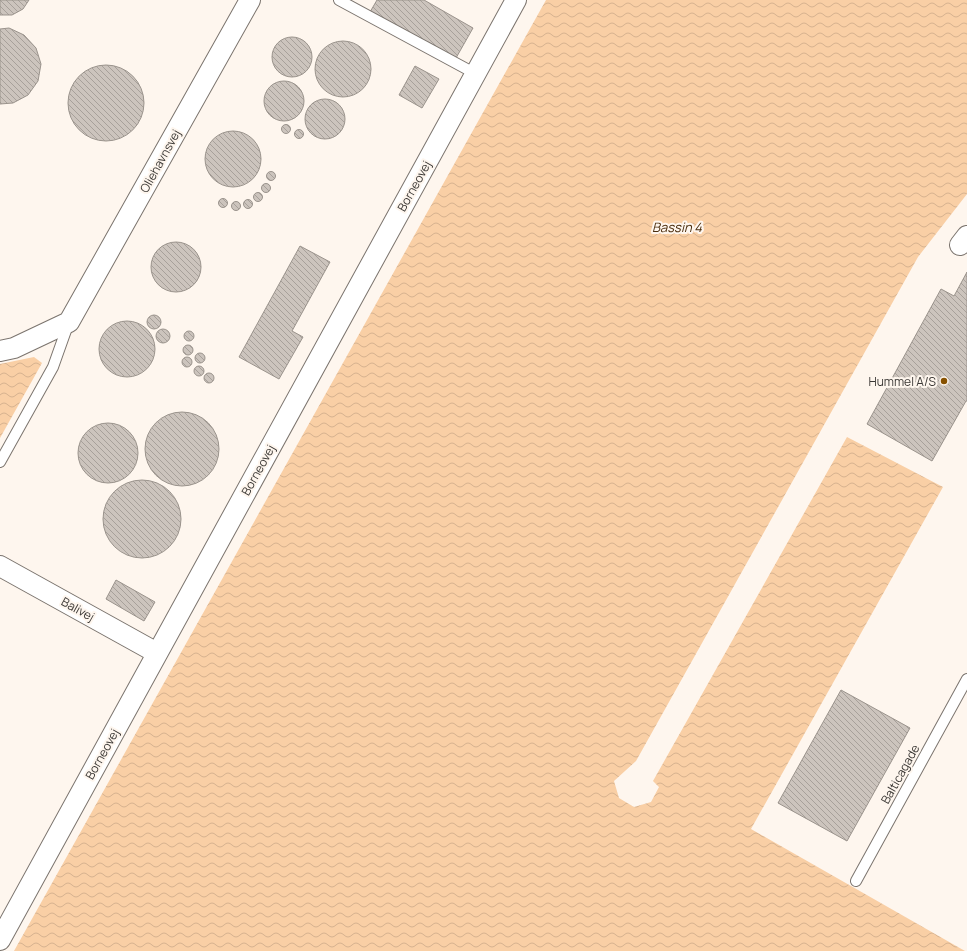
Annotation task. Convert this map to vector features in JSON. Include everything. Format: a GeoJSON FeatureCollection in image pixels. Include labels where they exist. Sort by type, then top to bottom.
{"type":"FeatureCollection","features":[{"type":"Feature","properties":{"kind":"street","name":"Oliehavnsvej"},"geometry":{"type":"LineString","coordinates":[[69,322],[250,0]]}},
{"type":"Feature","properties":{"kind":"street","name":"Borneovej"},"geometry":{"type":"LineString","coordinates":[[0,940],[516,0]]}},
{"type":"Feature","properties":{"kind":"street"},"geometry":{"type":"LineString","coordinates":[[0,351],[14,348],[69,322]]}},
{"type":"Feature","properties":{"kind":"street","name":"Balivej"},"geometry":{"type":"LineString","coordinates":[[0,566],[157,653]]}},
{"type":"Feature","properties":{"kind":"lane"},"geometry":{"type":"LineString","coordinates":[[339,0],[476,74]]}},
{"type":"Feature","properties":{"kind":"lane","name":"Oliehavnsvej"},"geometry":{"type":"LineString","coordinates":[[0,462],[53,367],[69,322]]}},
{"type":"Feature","properties":{"kind":"lane","name":"Balticagade"},"geometry":{"type":"LineString","coordinates":[[856,881],[967,678]]}},
{"type":"Feature","properties":{"kind":"water","name":"Bassin 4"},"geometry":{"type":"Polygon","coordinates":[[[546,0],[967,0],[967,194],[918,257],[636,761],[614,781],[619,798],[634,807],[651,802],[659,787],[653,781],[847,437],[943,487],[751,829],[965,951],[14,951],[546,0]]]}},
{"type":"Feature","properties":{"kind":"water"},"geometry":{"type":"Polygon","coordinates":[[[34,357],[42,363],[0,438],[0,364],[34,357]]]}},
{"type":"Feature","properties":{"kind":"building"},"geometry":{"type":"Polygon","coordinates":[[[0,0],[29,0],[23,9],[12,15],[0,15],[0,0]]]}},
{"type":"Feature","properties":{"kind":"building"},"geometry":{"type":"Polygon","coordinates":[[[377,0],[424,0],[473,28],[456,58],[428,42],[426,44],[370,12],[377,0]]]}},
{"type":"Feature","properties":{"kind":"building"},"geometry":{"type":"Polygon","coordinates":[[[9,28],[24,35],[36,48],[41,64],[38,81],[28,95],[13,103],[0,104],[0,29],[9,28]]]}},
{"type":"Feature","properties":{"kind":"building"},"geometry":{"type":"Polygon","coordinates":[[[296,37],[303,40],[309,46],[312,57],[311,65],[303,74],[296,77],[288,77],[281,74],[273,65],[272,53],[275,46],[284,38],[296,37]]]}},
{"type":"Feature","properties":{"kind":"building"},"geometry":{"type":"Polygon","coordinates":[[[343,41],[354,43],[363,49],[369,58],[371,69],[369,80],[363,89],[354,95],[343,97],[332,95],[323,89],[317,80],[315,69],[317,58],[323,49],[332,43],[343,41]]]}},
{"type":"Feature","properties":{"kind":"building"},"geometry":{"type":"Polygon","coordinates":[[[106,65],[120,68],[133,76],[141,89],[144,103],[141,117],[133,130],[120,138],[106,141],[92,138],[79,130],[71,117],[68,103],[71,89],[79,76],[92,68],[106,65]]]}},
{"type":"Feature","properties":{"kind":"building"},"geometry":{"type":"Polygon","coordinates":[[[415,66],[439,79],[422,108],[399,95],[415,66]]]}},
{"type":"Feature","properties":{"kind":"building"},"geometry":{"type":"Polygon","coordinates":[[[288,81],[295,84],[301,90],[304,101],[303,109],[295,118],[288,121],[280,121],[273,118],[265,109],[264,97],[267,90],[276,82],[288,81]]]}},
{"type":"Feature","properties":{"kind":"building"},"geometry":{"type":"Polygon","coordinates":[[[329,99],[336,102],[342,108],[345,119],[344,127],[336,136],[329,139],[321,139],[314,136],[306,127],[305,115],[308,108],[317,100],[329,99]]]}},
{"type":"Feature","properties":{"kind":"building"},"geometry":{"type":"Polygon","coordinates":[[[286,124],[291,129],[286,134],[281,129],[286,124]]]}},
{"type":"Feature","properties":{"kind":"building"},"geometry":{"type":"Polygon","coordinates":[[[299,129],[304,134],[299,139],[294,134],[299,129]]]}},
{"type":"Feature","properties":{"kind":"building"},"geometry":{"type":"Polygon","coordinates":[[[233,131],[244,134],[253,139],[258,148],[261,159],[258,170],[253,179],[244,184],[233,187],[222,184],[213,179],[208,170],[205,159],[208,148],[213,139],[222,134],[233,131]]]}},
{"type":"Feature","properties":{"kind":"building"},"geometry":{"type":"Polygon","coordinates":[[[271,171],[276,176],[271,181],[266,176],[271,171]]]}},
{"type":"Feature","properties":{"kind":"building"},"geometry":{"type":"Polygon","coordinates":[[[266,183],[271,188],[266,193],[261,188],[266,183]]]}},
{"type":"Feature","properties":{"kind":"building"},"geometry":{"type":"Polygon","coordinates":[[[258,192],[263,197],[258,202],[253,197],[258,192]]]}},
{"type":"Feature","properties":{"kind":"building"},"geometry":{"type":"Polygon","coordinates":[[[223,198],[228,203],[223,208],[218,203],[223,198]]]}},
{"type":"Feature","properties":{"kind":"building"},"geometry":{"type":"Polygon","coordinates":[[[248,199],[253,204],[248,209],[243,204],[248,199]]]}},
{"type":"Feature","properties":{"kind":"building"},"geometry":{"type":"Polygon","coordinates":[[[236,201],[241,206],[236,211],[231,206],[236,201]]]}},
{"type":"Feature","properties":{"kind":"building"},"geometry":{"type":"Polygon","coordinates":[[[176,242],[185,244],[196,253],[201,267],[199,276],[190,287],[176,292],[167,290],[156,281],[151,267],[153,258],[162,247],[176,242]]]}},
{"type":"Feature","properties":{"kind":"building"},"geometry":{"type":"Polygon","coordinates":[[[300,246],[330,262],[292,331],[303,337],[279,379],[239,357],[300,246]]]}},
{"type":"Feature","properties":{"kind":"building"},"geometry":{"type":"Polygon","coordinates":[[[967,272],[967,401],[932,461],[867,424],[941,289],[954,296],[967,272]]]}},
{"type":"Feature","properties":{"kind":"building"},"geometry":{"type":"Polygon","coordinates":[[[154,315],[159,317],[161,322],[159,327],[154,329],[149,327],[147,322],[149,317],[154,315]]]}},
{"type":"Feature","properties":{"kind":"building"},"geometry":{"type":"Polygon","coordinates":[[[127,321],[142,326],[150,334],[155,349],[150,364],[142,372],[127,377],[112,372],[104,364],[99,349],[104,334],[112,326],[127,321]]]}},
{"type":"Feature","properties":{"kind":"building"},"geometry":{"type":"Polygon","coordinates":[[[163,329],[168,331],[170,336],[168,341],[163,343],[158,341],[156,336],[158,331],[163,329]]]}},
{"type":"Feature","properties":{"kind":"building"},"geometry":{"type":"Polygon","coordinates":[[[187,331],[191,331],[193,332],[193,340],[187,341],[184,338],[184,334],[187,331]]]}},
{"type":"Feature","properties":{"kind":"building"},"geometry":{"type":"Polygon","coordinates":[[[186,345],[190,345],[192,346],[192,354],[186,355],[183,352],[183,348],[186,345]]]}},
{"type":"Feature","properties":{"kind":"building"},"geometry":{"type":"Polygon","coordinates":[[[198,353],[202,353],[204,354],[204,362],[198,363],[195,360],[195,356],[198,353]]]}},
{"type":"Feature","properties":{"kind":"building"},"geometry":{"type":"Polygon","coordinates":[[[185,357],[189,357],[191,358],[191,366],[185,367],[182,364],[182,360],[185,357]]]}},
{"type":"Feature","properties":{"kind":"building"},"geometry":{"type":"Polygon","coordinates":[[[197,366],[201,366],[203,367],[203,375],[197,376],[194,373],[194,369],[197,366]]]}},
{"type":"Feature","properties":{"kind":"building"},"geometry":{"type":"Polygon","coordinates":[[[207,373],[211,373],[213,374],[213,382],[207,383],[204,380],[204,376],[207,373]]]}},
{"type":"Feature","properties":{"kind":"building"},"geometry":{"type":"Polygon","coordinates":[[[175,412],[189,412],[203,418],[213,428],[219,442],[219,456],[213,470],[203,480],[189,486],[175,486],[161,480],[151,470],[145,456],[145,442],[151,428],[161,418],[175,412]]]}},
{"type":"Feature","properties":{"kind":"building"},"geometry":{"type":"Polygon","coordinates":[[[102,423],[114,423],[125,428],[133,436],[138,447],[136,465],[125,478],[114,483],[102,483],[91,478],[83,470],[78,459],[78,447],[83,436],[91,428],[102,423]]]}},
{"type":"Feature","properties":{"kind":"building"},"geometry":{"type":"Polygon","coordinates":[[[142,480],[157,483],[169,492],[178,504],[181,519],[178,534],[169,546],[157,555],[142,558],[127,555],[115,546],[106,534],[103,519],[106,504],[115,492],[127,483],[142,480]]]}},
{"type":"Feature","properties":{"kind":"building"},"geometry":{"type":"Polygon","coordinates":[[[116,580],[155,602],[144,621],[106,599],[116,580]]]}},
{"type":"Feature","properties":{"kind":"building"},"geometry":{"type":"Polygon","coordinates":[[[841,690],[910,728],[847,841],[778,803],[841,690]]]}},
{"type":"Feature","properties":{"kind":"place","name":"Hummel A/S"},"geometry":{"type":"Point","coordinates":[944,381]}}]}
